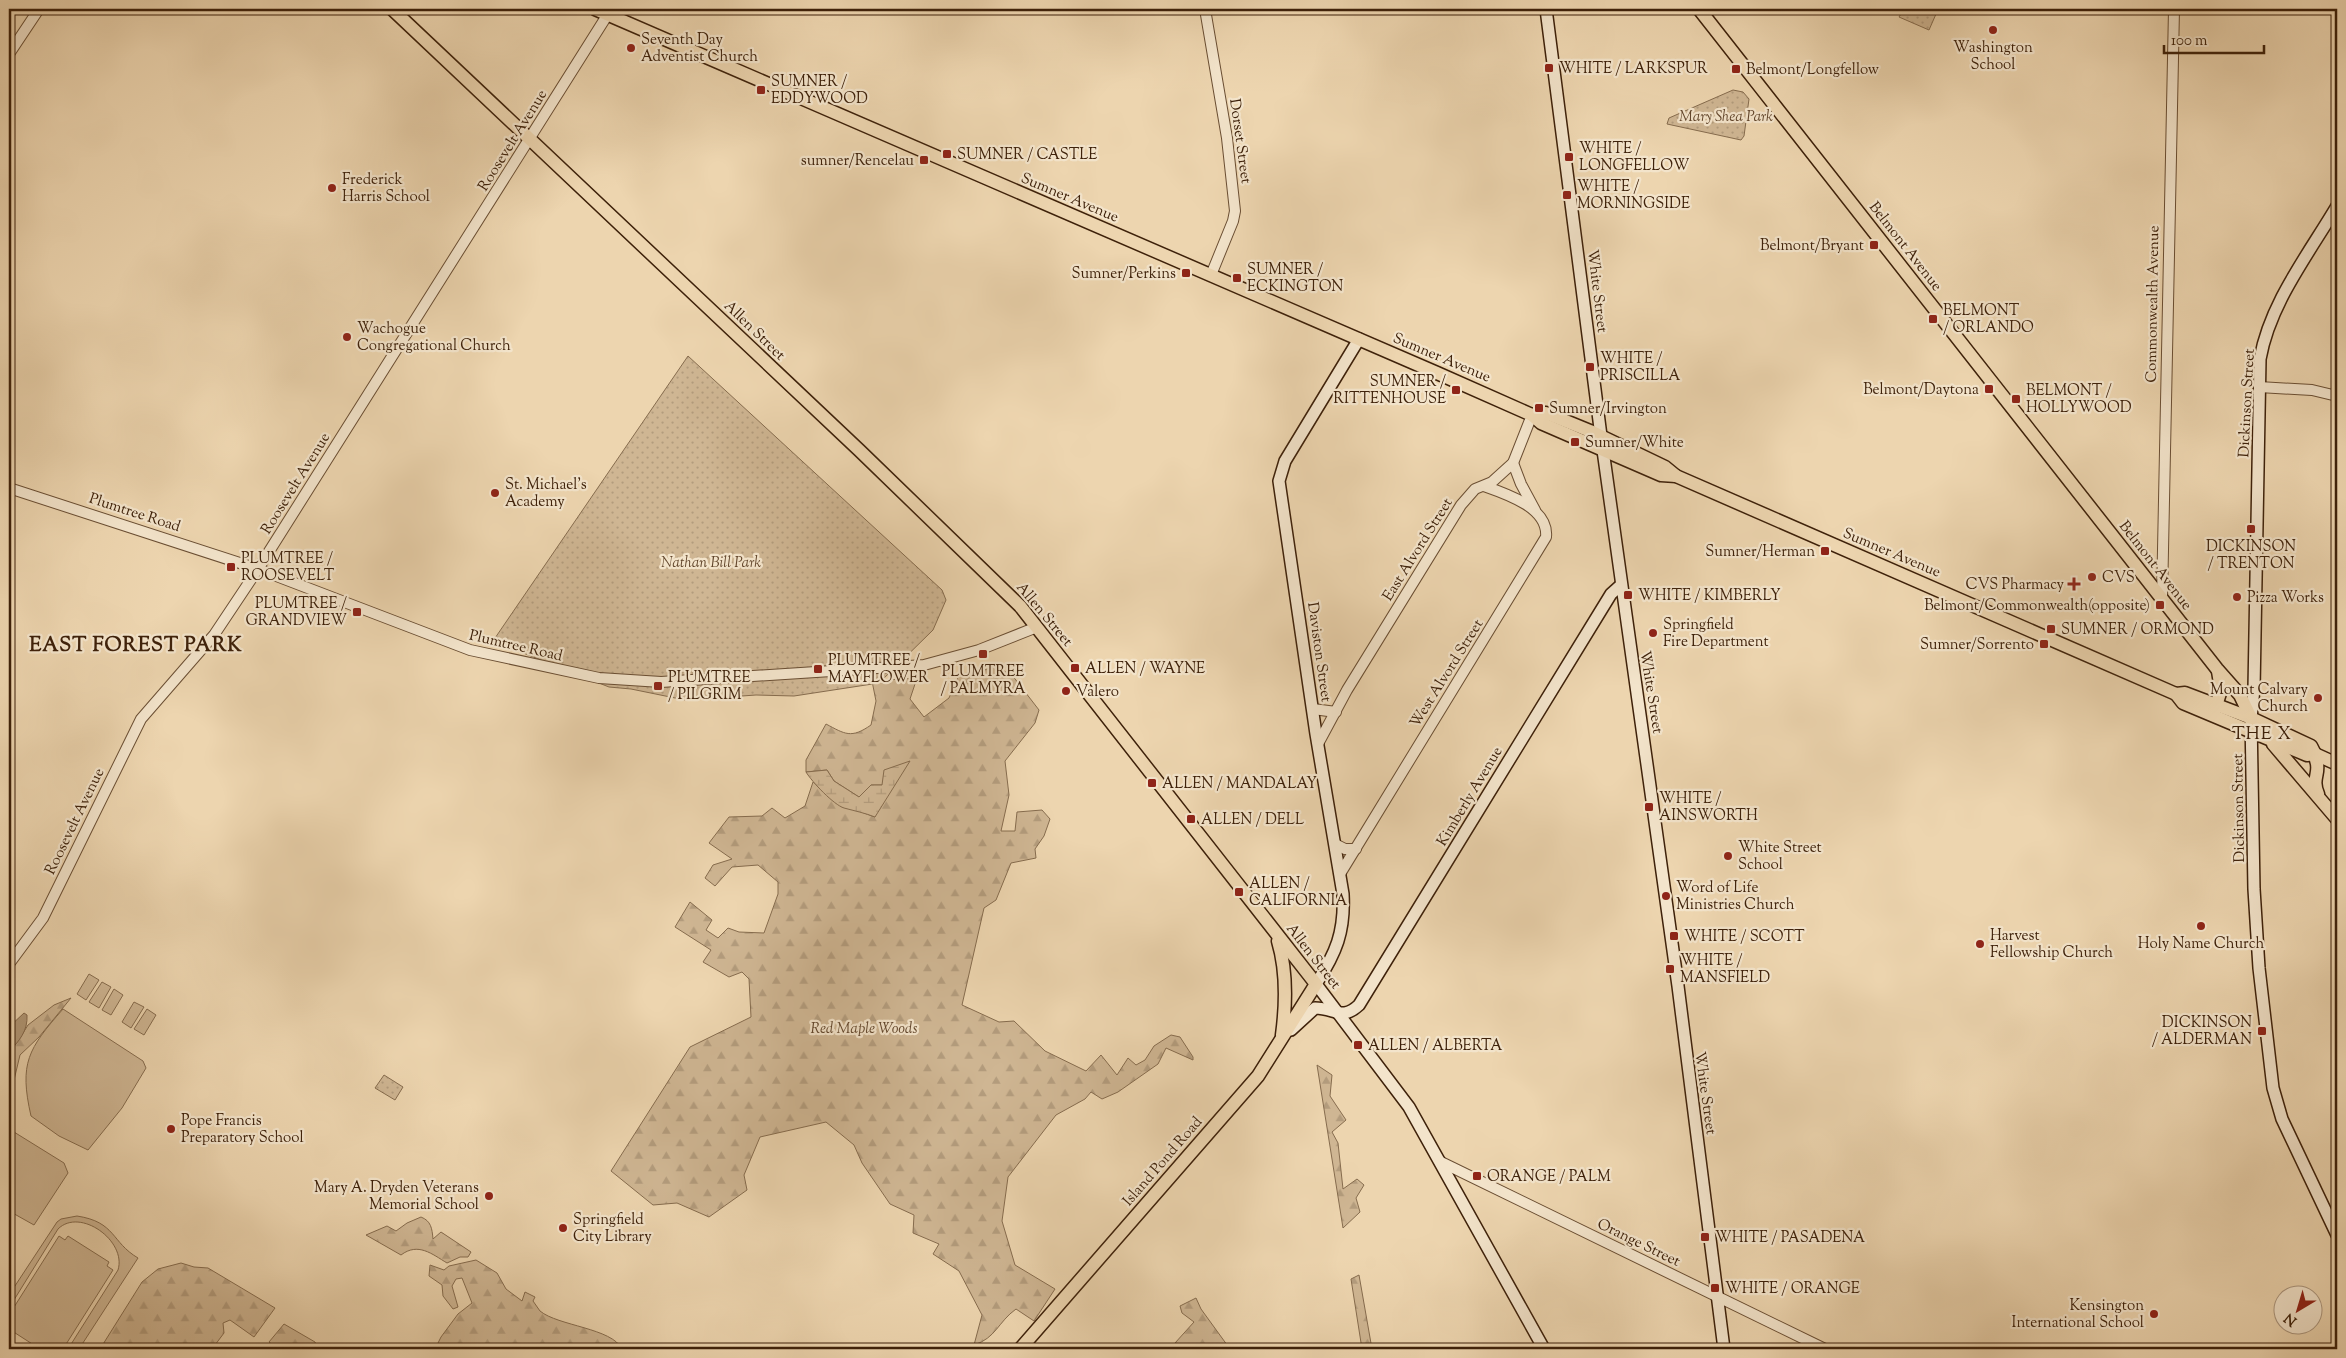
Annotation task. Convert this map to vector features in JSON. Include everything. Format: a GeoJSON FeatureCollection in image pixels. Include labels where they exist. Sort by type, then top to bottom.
{"type":"FeatureCollection","features":[{"type":"Feature","properties":{"kind":"main road","name":"Allen Street"},"geometry":{"type":"LineString","coordinates":[[392,9],[866,456],[1011,597],[1037,627],[1406,1102],[1544,1349]]}},
{"type":"Feature","properties":{"kind":"main road","name":"Sumner Avenue"},"geometry":{"type":"LineString","coordinates":[[595,9],[1359,339],[1532,415],[1541,423],[1603,450],[1661,475],[1676,476]]}},
{"type":"Feature","properties":{"kind":"main road","name":"White Street"},"geometry":{"type":"LineString","coordinates":[[1546,9],[1621,585],[1678,986],[1724,1349]]}},
{"type":"Feature","properties":{"kind":"main road","name":"Belmont Avenue"},"geometry":{"type":"LineString","coordinates":[[1699,9],[2217,669],[2240,695],[2251,718]]}},
{"type":"Feature","properties":{"kind":"main road","name":"Dickinson Street"},"geometry":{"type":"LineString","coordinates":[[2337,206],[2272,318],[2262,349],[2259,387],[2254,689],[2251,718],[2254,883],[2259,968],[2272,1088],[2282,1120],[2337,1235]]}},
{"type":"Feature","properties":{"kind":"main road","name":"Daviston Street"},"geometry":{"type":"LineString","coordinates":[[1316,984],[1334,955],[1340,935],[1344,904],[1280,497],[1280,478],[1286,461],[1359,339]]}},
{"type":"Feature","properties":{"kind":"main road","name":"Sumner Avenue"},"geometry":{"type":"LineString","coordinates":[[1532,415],[1546,413],[1601,436],[1665,467],[1676,476],[2176,694],[2183,703],[2251,718],[2312,746],[2318,757]]}},
{"type":"Feature","properties":{"kind":"main road","name":"Kimberly Avenue"},"geometry":{"type":"LineString","coordinates":[[1339,1014],[1350,1013],[1359,1005],[1611,594],[1621,585]]}},
{"type":"Feature","properties":{"kind":"main road"},"geometry":{"type":"LineString","coordinates":[[2214,710],[2221,690],[2217,669]]}},
{"type":"Feature","properties":{"kind":"main road","name":"Sumner Avenue"},"geometry":{"type":"LineString","coordinates":[[2214,710],[2252,733],[2307,755],[2337,764]]}},
{"type":"Feature","properties":{"kind":"main road"},"geometry":{"type":"LineString","coordinates":[[2270,740],[2320,796],[2337,819]]}},
{"type":"Feature","properties":{"kind":"main road"},"geometry":{"type":"LineString","coordinates":[[2303,778],[2310,762],[2318,757]]}},
{"type":"Feature","properties":{"kind":"main road"},"geometry":{"type":"LineString","coordinates":[[2318,757],[2314,781],[2320,796]]}},
{"type":"Feature","properties":{"kind":"main road"},"geometry":{"type":"LineString","coordinates":[[1277,935],[1282,953],[1285,1006],[1282,1040]]}},
{"type":"Feature","properties":{"kind":"main road","name":"Island Pond Road"},"geometry":{"type":"LineString","coordinates":[[1020,1349],[1253,1082],[1282,1040],[1316,984]]}},
{"type":"Feature","properties":{"kind":"main road"},"geometry":{"type":"LineString","coordinates":[[1282,1040],[1313,1009],[1321,1008],[1339,1014]]}},
{"type":"Feature","properties":{"kind":"street"},"geometry":{"type":"LineString","coordinates":[[9,54],[39,9]]}},
{"type":"Feature","properties":{"kind":"street","name":"Dorset Street"},"geometry":{"type":"LineString","coordinates":[[1205,9],[1227,138],[1235,211],[1233,221],[1211,275]]}},
{"type":"Feature","properties":{"kind":"street","name":"Commonwealth Avenue"},"geometry":{"type":"LineString","coordinates":[[2162,599],[2174,9]]}},
{"type":"Feature","properties":{"kind":"street","name":"Roosevelt Avenue"},"geometry":{"type":"LineString","coordinates":[[9,964],[43,918],[141,719],[214,635],[258,569],[608,14]]}},
{"type":"Feature","properties":{"kind":"street"},"geometry":{"type":"LineString","coordinates":[[2259,387],[2294,388],[2337,396]]}},
{"type":"Feature","properties":{"kind":"street","name":"East Alvord Street"},"geometry":{"type":"LineString","coordinates":[[1318,744],[1347,690],[1461,506],[1475,489],[1496,480],[1513,463],[1532,415]]}},
{"type":"Feature","properties":{"kind":"street","name":"West Alvord Street"},"geometry":{"type":"LineString","coordinates":[[1340,874],[1544,542],[1546,526],[1544,520],[1536,511],[1520,484],[1513,463]]}},
{"type":"Feature","properties":{"kind":"street"},"geometry":{"type":"LineString","coordinates":[[1484,486],[1536,511]]}},
{"type":"Feature","properties":{"kind":"street","name":"Plumtree Road"},"geometry":{"type":"LineString","coordinates":[[9,488],[258,569],[470,650],[550,669],[621,681],[661,682],[743,678],[924,665],[979,650],[1037,627]]}},
{"type":"Feature","properties":{"kind":"street"},"geometry":{"type":"LineString","coordinates":[[1313,709],[1336,712]]}},
{"type":"Feature","properties":{"kind":"street"},"geometry":{"type":"LineString","coordinates":[[1335,844],[1345,850],[1356,849]]}},
{"type":"Feature","properties":{"kind":"street","name":"Orange Street"},"geometry":{"type":"LineString","coordinates":[[1441,1162],[1825,1349]]}},
{"type":"Feature","properties":{"kind":"green space"},"geometry":{"type":"Polygon","coordinates":[[[1904,9],[1930,9],[1936,14],[1929,30],[1899,17],[1904,9]]]}},
{"type":"Feature","properties":{"kind":"green space","name":"Mary Shea Park"},"geometry":{"type":"Polygon","coordinates":[[[1733,90],[1743,92],[1749,99],[1744,136],[1741,140],[1667,124],[1669,118],[1733,90]]]}},
{"type":"Feature","properties":{"kind":"green space","name":"Nathan Bill Park"},"geometry":{"type":"Polygon","coordinates":[[[688,356],[942,590],[946,600],[933,630],[879,683],[794,696],[756,695],[685,700],[631,689],[609,687],[493,641],[688,356]]]}},
{"type":"Feature","properties":{"kind":"green space","name":"Red Maple Woods"},"geometry":{"type":"Polygon","coordinates":[[[996,667],[1012,675],[1039,710],[1035,723],[1005,761],[1009,795],[1001,831],[1015,831],[1017,812],[1042,810],[1050,819],[1044,836],[1035,849],[1036,858],[1011,863],[996,900],[984,908],[962,1005],[999,1022],[1014,1021],[1045,1051],[1086,1071],[1101,1055],[1117,1075],[1128,1058],[1136,1065],[1145,1060],[1154,1046],[1171,1035],[1180,1037],[1193,1060],[1166,1048],[1158,1064],[1118,1092],[1102,1099],[1091,1092],[1085,1099],[1056,1115],[1008,1177],[1002,1221],[1015,1265],[1055,1289],[1034,1321],[1016,1309],[992,1334],[974,1345],[982,1315],[959,1271],[933,1254],[939,1244],[913,1233],[914,1215],[890,1204],[862,1163],[854,1145],[826,1122],[760,1137],[744,1175],[747,1190],[709,1217],[677,1203],[653,1205],[611,1171],[690,1047],[751,1017],[749,979],[742,972],[729,977],[703,962],[711,950],[675,927],[690,902],[712,920],[706,930],[718,938],[728,928],[739,932],[764,933],[778,894],[778,882],[758,865],[732,867],[715,886],[705,878],[713,865],[732,859],[709,843],[729,817],[762,816],[772,808],[785,818],[805,806],[813,782],[842,807],[875,817],[882,785],[871,785],[859,797],[834,781],[827,770],[806,772],[806,760],[826,724],[848,734],[858,732],[871,725],[876,701],[872,681],[917,678],[910,699],[924,717],[949,698],[959,675],[996,667]]]}},
{"type":"Feature","properties":{"kind":"green space"},"geometry":{"type":"Polygon","coordinates":[[[910,761],[875,817],[844,808],[835,803],[806,772],[827,770],[834,781],[859,797],[871,785],[882,785],[884,770],[910,761]]]}},
{"type":"Feature","properties":{"kind":"green space"},"geometry":{"type":"Polygon","coordinates":[[[89,974],[99,980],[86,1000],[77,994],[89,974]]]}},
{"type":"Feature","properties":{"kind":"green space"},"geometry":{"type":"Polygon","coordinates":[[[102,982],[111,987],[99,1008],[89,1002],[102,982]]]}},
{"type":"Feature","properties":{"kind":"green space"},"geometry":{"type":"Polygon","coordinates":[[[114,989],[123,995],[111,1015],[102,1010],[114,989]]]}},
{"type":"Feature","properties":{"kind":"green space"},"geometry":{"type":"Polygon","coordinates":[[[71,998],[39,1037],[20,1055],[9,1101],[9,1052],[28,1025],[54,1005],[71,998]]]}},
{"type":"Feature","properties":{"kind":"green space"},"geometry":{"type":"Polygon","coordinates":[[[134,1002],[144,1007],[131,1028],[122,1022],[134,1002]]]}},
{"type":"Feature","properties":{"kind":"green space"},"geometry":{"type":"Polygon","coordinates":[[[63,1009],[143,1061],[146,1068],[122,1108],[88,1150],[59,1136],[31,1116],[27,1098],[26,1083],[29,1058],[34,1046],[63,1009]]]}},
{"type":"Feature","properties":{"kind":"green space"},"geometry":{"type":"Polygon","coordinates":[[[147,1009],[156,1015],[144,1035],[134,1029],[147,1009]]]}},
{"type":"Feature","properties":{"kind":"green space"},"geometry":{"type":"Polygon","coordinates":[[[1317,1065],[1332,1075],[1330,1096],[1346,1120],[1332,1132],[1338,1143],[1343,1189],[1357,1179],[1364,1185],[1356,1198],[1360,1212],[1343,1228],[1317,1065]]]}},
{"type":"Feature","properties":{"kind":"green space"},"geometry":{"type":"Polygon","coordinates":[[[384,1075],[403,1087],[395,1100],[375,1088],[384,1075]]]}},
{"type":"Feature","properties":{"kind":"green space"},"geometry":{"type":"Polygon","coordinates":[[[14,1132],[64,1163],[68,1173],[34,1225],[9,1211],[9,1138],[14,1132]]]}},
{"type":"Feature","properties":{"kind":"green space"},"geometry":{"type":"Polygon","coordinates":[[[77,1216],[99,1223],[112,1233],[129,1252],[138,1258],[79,1349],[68,1349],[118,1270],[119,1259],[116,1248],[109,1238],[100,1230],[89,1225],[78,1222],[67,1223],[58,1229],[9,1308],[9,1295],[57,1222],[61,1219],[77,1216]]]}},
{"type":"Feature","properties":{"kind":"green space"},"geometry":{"type":"Polygon","coordinates":[[[421,1217],[430,1225],[433,1239],[441,1232],[471,1252],[468,1257],[460,1257],[447,1263],[419,1249],[407,1251],[401,1255],[366,1235],[387,1226],[396,1231],[407,1223],[421,1217]]]}},
{"type":"Feature","properties":{"kind":"green space"},"geometry":{"type":"Polygon","coordinates":[[[59,1236],[65,1240],[68,1236],[109,1262],[107,1266],[113,1270],[63,1349],[40,1349],[9,1329],[11,1325],[9,1324],[9,1315],[59,1236]]]}},
{"type":"Feature","properties":{"kind":"green space"},"geometry":{"type":"Polygon","coordinates":[[[476,1260],[497,1273],[506,1289],[522,1301],[525,1292],[535,1297],[533,1301],[540,1311],[548,1316],[608,1336],[622,1349],[435,1349],[441,1337],[458,1314],[472,1303],[462,1278],[456,1279],[452,1286],[458,1307],[453,1309],[443,1296],[442,1285],[429,1276],[430,1265],[444,1270],[449,1266],[476,1260]]]}},
{"type":"Feature","properties":{"kind":"green space"},"geometry":{"type":"Polygon","coordinates":[[[181,1263],[194,1267],[208,1268],[275,1308],[254,1337],[230,1320],[223,1323],[224,1333],[212,1349],[100,1349],[142,1282],[158,1269],[181,1263]]]}},
{"type":"Feature","properties":{"kind":"green space"},"geometry":{"type":"Polygon","coordinates":[[[1359,1275],[1372,1349],[1362,1349],[1351,1279],[1359,1275]]]}},
{"type":"Feature","properties":{"kind":"green space"},"geometry":{"type":"Polygon","coordinates":[[[1196,1298],[1201,1309],[1230,1349],[1182,1349],[1175,1343],[1194,1322],[1182,1313],[1180,1306],[1196,1298]]]}},
{"type":"Feature","properties":{"kind":"green space"},"geometry":{"type":"Polygon","coordinates":[[[284,1324],[315,1342],[318,1349],[278,1349],[269,1342],[284,1324]]]}},
{"type":"Feature","properties":{"kind":"shaded area"},"geometry":{"type":"Polygon","coordinates":[[[24,1013],[27,1015],[26,1026],[19,1040],[9,1052],[9,1027],[24,1013]]]}},
{"type":"Feature","properties":{"kind":"place","name":"Washington School"},"geometry":{"type":"Point","coordinates":[1993,30]}},
{"type":"Feature","properties":{"kind":"place","name":"Seventh Day Adventist Church"},"geometry":{"type":"Point","coordinates":[631,48]}},
{"type":"Feature","properties":{"kind":"place","name":"WHITE / LARKSPUR"},"geometry":{"type":"Point","coordinates":[1549,68]}},
{"type":"Feature","properties":{"kind":"place","name":"Belmont/Longfellow"},"geometry":{"type":"Point","coordinates":[1736,69]}},
{"type":"Feature","properties":{"kind":"place","name":"SUMNER / EDDYWOOD"},"geometry":{"type":"Point","coordinates":[761,90]}},
{"type":"Feature","properties":{"kind":"place","name":"SUMNER / CASTLE"},"geometry":{"type":"Point","coordinates":[947,154]}},
{"type":"Feature","properties":{"kind":"place","name":"WHITE / LONGFELLOW"},"geometry":{"type":"Point","coordinates":[1569,157]}},
{"type":"Feature","properties":{"kind":"place","name":"sumner/Rencelau"},"geometry":{"type":"Point","coordinates":[924,160]}},
{"type":"Feature","properties":{"kind":"place","name":"Frederick Harris School"},"geometry":{"type":"Point","coordinates":[332,188]}},
{"type":"Feature","properties":{"kind":"place","name":"WHITE / MORNINGSIDE"},"geometry":{"type":"Point","coordinates":[1567,195]}},
{"type":"Feature","properties":{"kind":"place","name":"Belmont/Bryant"},"geometry":{"type":"Point","coordinates":[1874,245]}},
{"type":"Feature","properties":{"kind":"place","name":"Sumner/Perkins"},"geometry":{"type":"Point","coordinates":[1186,273]}},
{"type":"Feature","properties":{"kind":"place","name":"SUMNER / ECKINGTON"},"geometry":{"type":"Point","coordinates":[1237,278]}},
{"type":"Feature","properties":{"kind":"place","name":"BELMONT / ORLANDO"},"geometry":{"type":"Point","coordinates":[1933,319]}},
{"type":"Feature","properties":{"kind":"place","name":"Wachogue Congregational Church"},"geometry":{"type":"Point","coordinates":[347,337]}},
{"type":"Feature","properties":{"kind":"place","name":"WHITE / PRISCILLA"},"geometry":{"type":"Point","coordinates":[1590,367]}},
{"type":"Feature","properties":{"kind":"place","name":"Belmont/Daytona"},"geometry":{"type":"Point","coordinates":[1989,389]}},
{"type":"Feature","properties":{"kind":"place","name":"SUMNER / RITTENHOUSE"},"geometry":{"type":"Point","coordinates":[1456,390]}},
{"type":"Feature","properties":{"kind":"place","name":"BELMONT / HOLLYWOOD"},"geometry":{"type":"Point","coordinates":[2016,399]}},
{"type":"Feature","properties":{"kind":"place","name":"Sumner/Irvington"},"geometry":{"type":"Point","coordinates":[1539,408]}},
{"type":"Feature","properties":{"kind":"place","name":"Sumner/White"},"geometry":{"type":"Point","coordinates":[1575,442]}},
{"type":"Feature","properties":{"kind":"place","name":"St. Michael's Academy"},"geometry":{"type":"Point","coordinates":[495,493]}},
{"type":"Feature","properties":{"kind":"place","name":"DICKINSON / TRENTON"},"geometry":{"type":"Point","coordinates":[2251,529]}},
{"type":"Feature","properties":{"kind":"place","name":"Sumner/Herman"},"geometry":{"type":"Point","coordinates":[1825,551]}},
{"type":"Feature","properties":{"kind":"place","name":"PLUMTREE / ROOSEVELT"},"geometry":{"type":"Point","coordinates":[231,567]}},
{"type":"Feature","properties":{"kind":"place","name":"CVS"},"geometry":{"type":"Point","coordinates":[2092,577]}},
{"type":"Feature","properties":{"kind":"place","name":"CVS Pharmacy"},"geometry":{"type":"Point","coordinates":[2074,584]}},
{"type":"Feature","properties":{"kind":"place","name":"WHITE / KIMBERLY"},"geometry":{"type":"Point","coordinates":[1628,595]}},
{"type":"Feature","properties":{"kind":"place","name":"Pizza Works"},"geometry":{"type":"Point","coordinates":[2237,597]}},
{"type":"Feature","properties":{"kind":"place","name":"Belmont/Commonwealth(opposite)"},"geometry":{"type":"Point","coordinates":[2160,605]}},
{"type":"Feature","properties":{"kind":"place","name":"PLUMTREE / GRANDVIEW"},"geometry":{"type":"Point","coordinates":[357,612]}},
{"type":"Feature","properties":{"kind":"place","name":"SUMNER / ORMOND"},"geometry":{"type":"Point","coordinates":[2051,629]}},
{"type":"Feature","properties":{"kind":"place","name":"Springfield Fire Department"},"geometry":{"type":"Point","coordinates":[1653,633]}},
{"type":"Feature","properties":{"kind":"place","name":"Sumner/Sorrento"},"geometry":{"type":"Point","coordinates":[2044,644]}},
{"type":"Feature","properties":{"kind":"place","name":"PLUMTREE / PALMYRA"},"geometry":{"type":"Point","coordinates":[983,654]}},
{"type":"Feature","properties":{"kind":"place","name":"ALLEN / WAYNE"},"geometry":{"type":"Point","coordinates":[1075,668]}},
{"type":"Feature","properties":{"kind":"place","name":"PLUMTREE / MAYFLOWER"},"geometry":{"type":"Point","coordinates":[818,669]}},
{"type":"Feature","properties":{"kind":"place","name":"PLUMTREE / PILGRIM"},"geometry":{"type":"Point","coordinates":[658,686]}},
{"type":"Feature","properties":{"kind":"place","name":"Valero"},"geometry":{"type":"Point","coordinates":[1066,691]}},
{"type":"Feature","properties":{"kind":"place","name":"Mount Calvary Church"},"geometry":{"type":"Point","coordinates":[2318,698]}},
{"type":"Feature","properties":{"kind":"place","name":"ALLEN / MANDALAY"},"geometry":{"type":"Point","coordinates":[1152,783]}},
{"type":"Feature","properties":{"kind":"place","name":"WHITE / AINSWORTH"},"geometry":{"type":"Point","coordinates":[1649,807]}},
{"type":"Feature","properties":{"kind":"place","name":"ALLEN / DELL"},"geometry":{"type":"Point","coordinates":[1191,819]}},
{"type":"Feature","properties":{"kind":"place","name":"White Street School"},"geometry":{"type":"Point","coordinates":[1728,856]}},
{"type":"Feature","properties":{"kind":"place","name":"ALLEN / CALIFORNIA"},"geometry":{"type":"Point","coordinates":[1239,892]}},
{"type":"Feature","properties":{"kind":"place","name":"Word of Life Ministries Church"},"geometry":{"type":"Point","coordinates":[1666,896]}},
{"type":"Feature","properties":{"kind":"place","name":"Holy Name Church"},"geometry":{"type":"Point","coordinates":[2201,926]}},
{"type":"Feature","properties":{"kind":"place","name":"WHITE / SCOTT"},"geometry":{"type":"Point","coordinates":[1674,936]}},
{"type":"Feature","properties":{"kind":"place","name":"Harvest Fellowship Church"},"geometry":{"type":"Point","coordinates":[1980,944]}},
{"type":"Feature","properties":{"kind":"place","name":"WHITE / MANSFIELD"},"geometry":{"type":"Point","coordinates":[1670,969]}},
{"type":"Feature","properties":{"kind":"place","name":"DICKINSON / ALDERMAN"},"geometry":{"type":"Point","coordinates":[2262,1031]}},
{"type":"Feature","properties":{"kind":"place","name":"ALLEN / ALBERTA"},"geometry":{"type":"Point","coordinates":[1358,1045]}},
{"type":"Feature","properties":{"kind":"place","name":"Pope Francis Preparatory School"},"geometry":{"type":"Point","coordinates":[171,1129]}},
{"type":"Feature","properties":{"kind":"place","name":"ORANGE / PALM"},"geometry":{"type":"Point","coordinates":[1477,1176]}},
{"type":"Feature","properties":{"kind":"place","name":"Mary A. Dryden Veterans Memorial School"},"geometry":{"type":"Point","coordinates":[489,1196]}},
{"type":"Feature","properties":{"kind":"place","name":"Springfield City Library"},"geometry":{"type":"Point","coordinates":[563,1228]}},
{"type":"Feature","properties":{"kind":"place","name":"WHITE / PASADENA"},"geometry":{"type":"Point","coordinates":[1705,1237]}},
{"type":"Feature","properties":{"kind":"place","name":"WHITE / ORANGE"},"geometry":{"type":"Point","coordinates":[1715,1288]}},
{"type":"Feature","properties":{"kind":"place","name":"Kensington International School"},"geometry":{"type":"Point","coordinates":[2154,1314]}},
{"type":"Feature","properties":{"kind":"district","name":"EAST FOREST PARK"},"geometry":{"type":"Point","coordinates":[136,644]}},
{"type":"Feature","properties":{"kind":"district","name":"THE X"},"geometry":{"type":"Point","coordinates":[2262,733]}}]}
